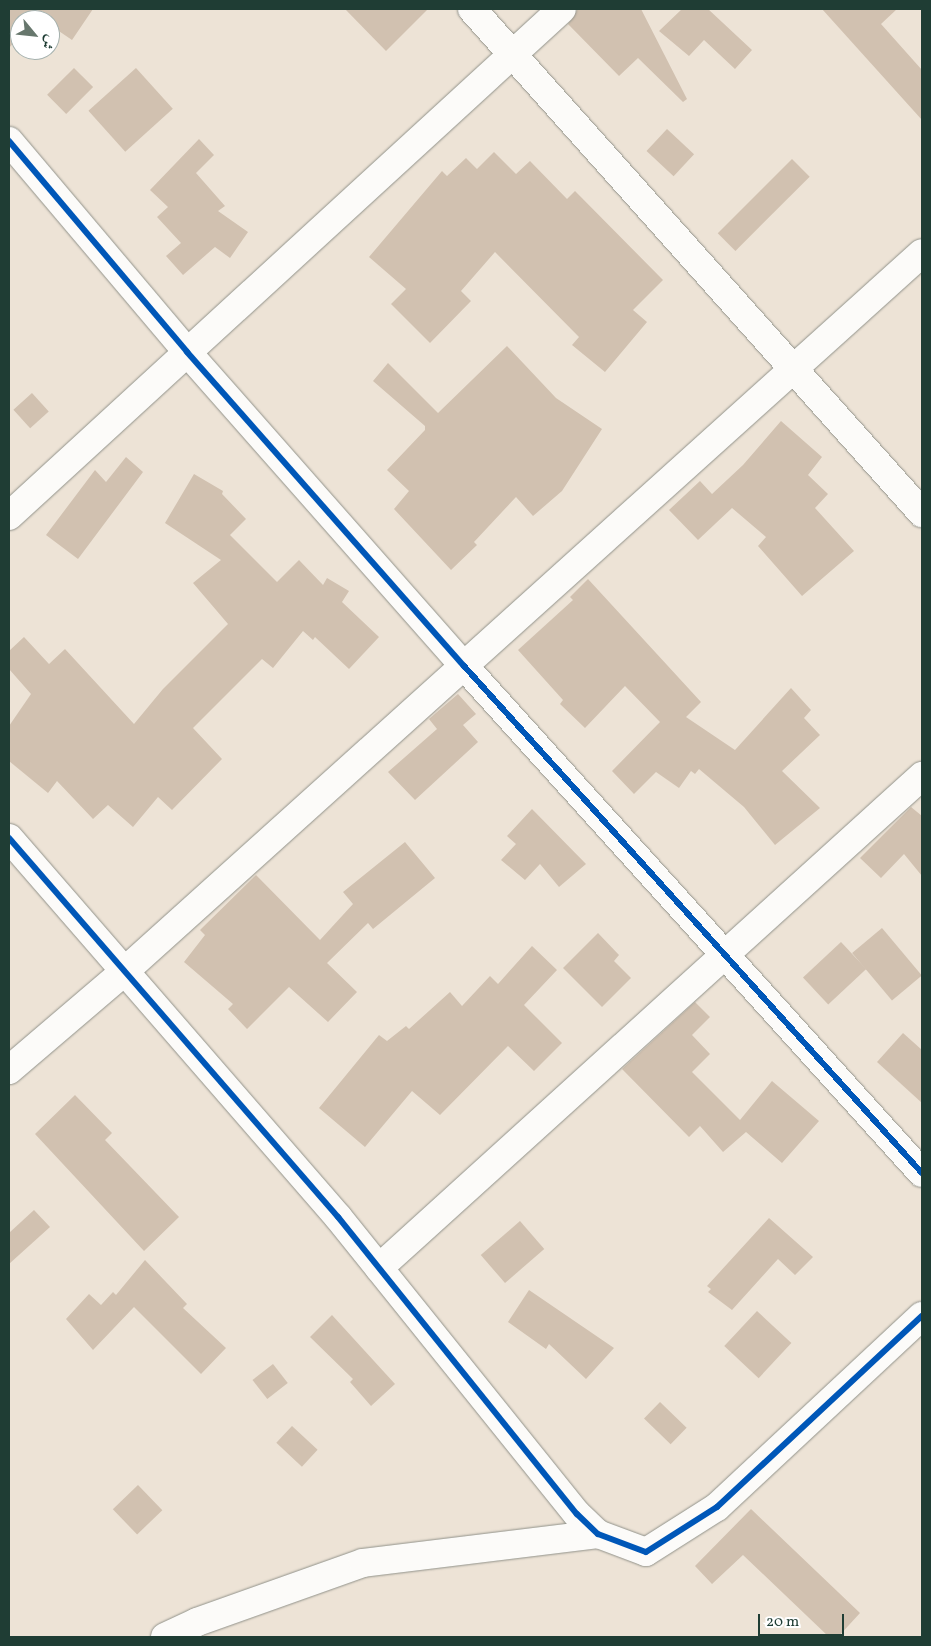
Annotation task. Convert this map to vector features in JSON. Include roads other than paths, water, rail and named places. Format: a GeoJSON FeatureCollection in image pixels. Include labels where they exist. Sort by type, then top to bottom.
{"type":"FeatureCollection","features":[{"type":"Feature","properties":{"kind":"street"},"geometry":{"type":"LineString","coordinates":[[472,9],[510,55],[795,368],[922,513]]}},
{"type":"Feature","properties":{"kind":"street"},"geometry":{"type":"LineString","coordinates":[[9,516],[562,9]]}},
{"type":"Feature","properties":{"kind":"street"},"geometry":{"type":"LineString","coordinates":[[9,141],[187,352],[464,666],[922,1173]]}},
{"type":"Feature","properties":{"kind":"street"},"geometry":{"type":"LineString","coordinates":[[9,1070],[126,970],[922,253]]}},
{"type":"Feature","properties":{"kind":"street"},"geometry":{"type":"LineString","coordinates":[[379,1268],[726,956],[922,776]]}},
{"type":"Feature","properties":{"kind":"street"},"geometry":{"type":"LineString","coordinates":[[9,838],[126,970],[379,1268],[577,1514],[598,1534],[646,1552],[717,1507],[922,1316]]}},
{"type":"Feature","properties":{"kind":"street"},"geometry":{"type":"LineString","coordinates":[[165,1637],[198,1622],[363,1563],[598,1534]]}}]}
